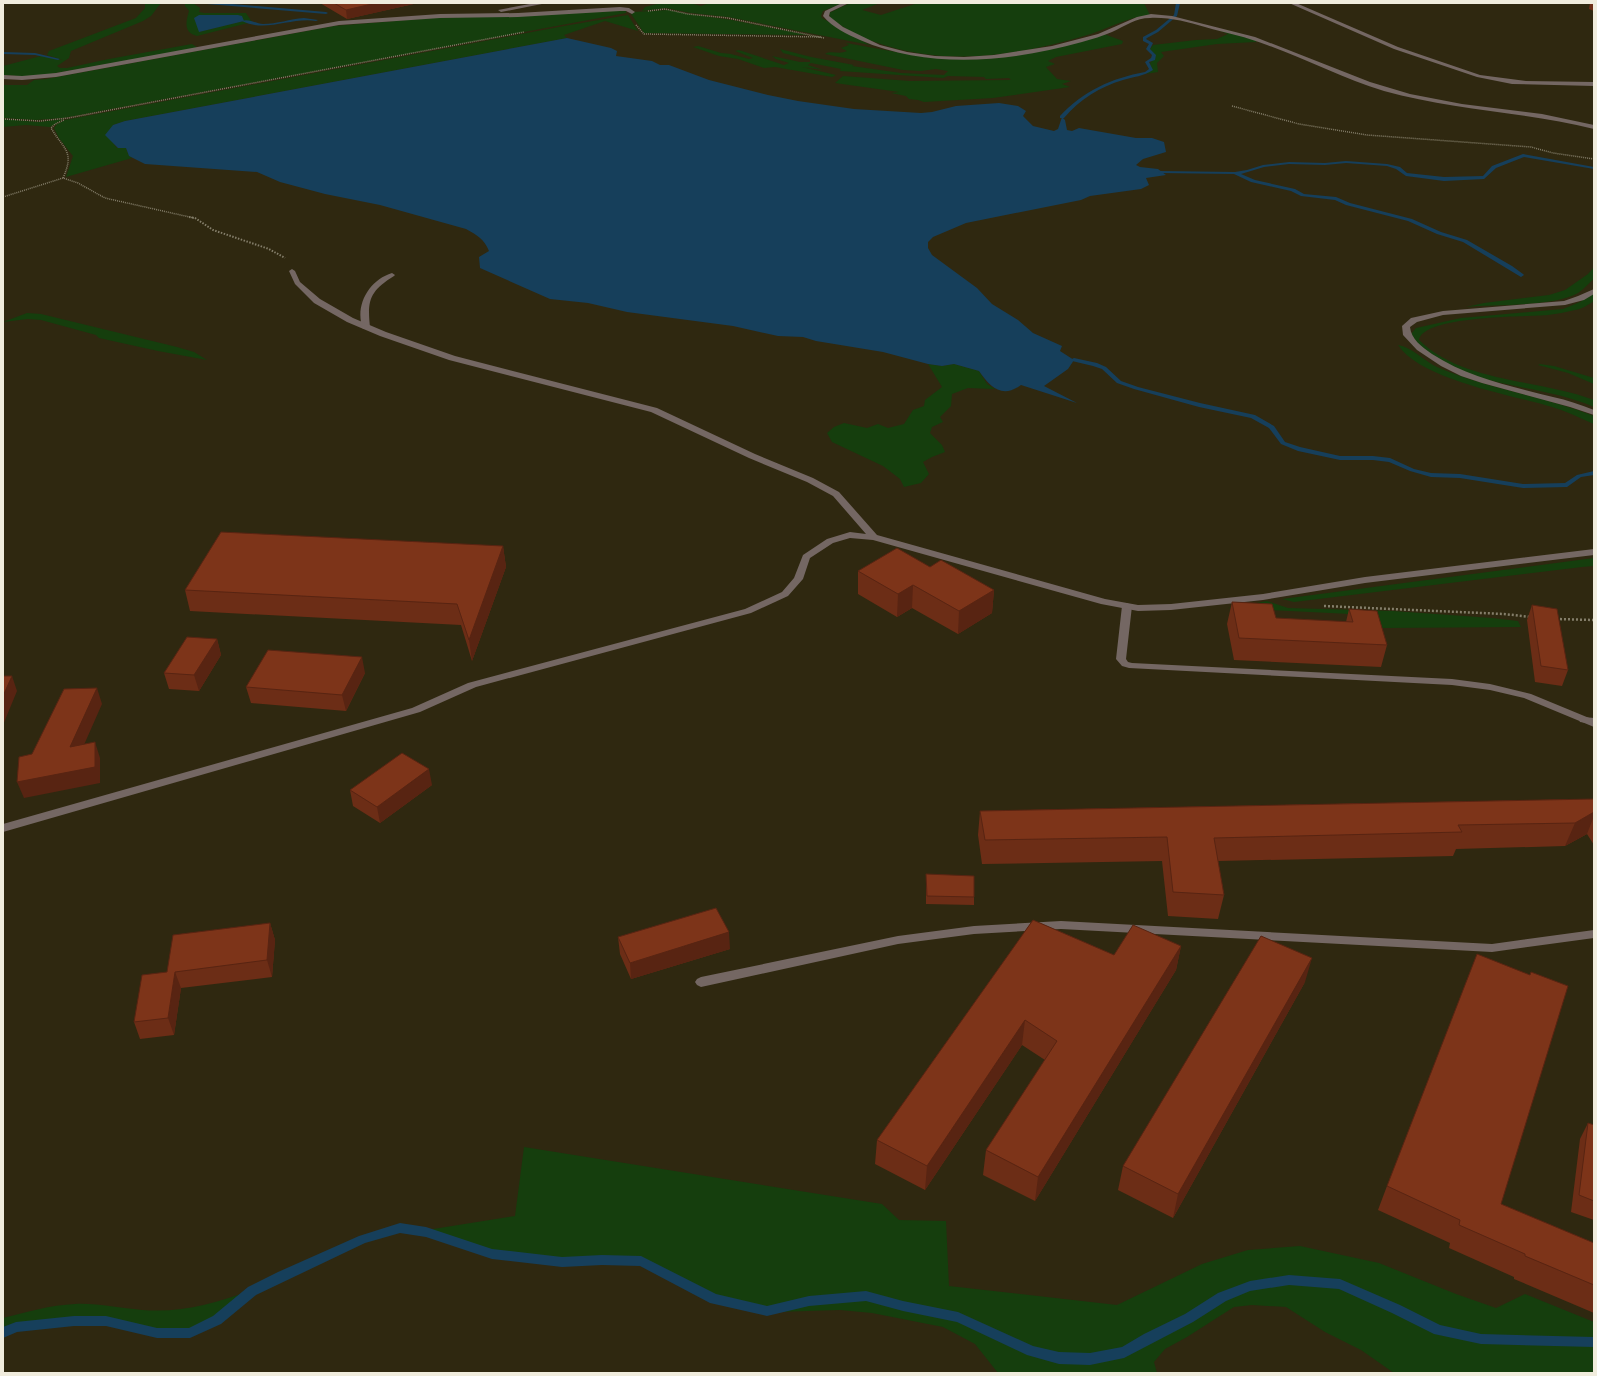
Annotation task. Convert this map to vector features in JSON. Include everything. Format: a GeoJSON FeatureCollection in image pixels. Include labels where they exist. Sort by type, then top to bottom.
{"type":"FeatureCollection","features":[{"type":"Feature","properties":{"kind":"street"},"geometry":{"type":"LineString","coordinates":[[463,15],[544,3]]}},
{"type":"Feature","properties":{"kind":"street"},"geometry":{"type":"LineString","coordinates":[[846,3],[828,11],[826,16],[841,28],[877,46],[923,57],[964,58],[1028,52],[1082,40],[1107,32],[1134,19],[1144,16],[1163,16],[1252,38],[1368,83],[1402,94],[1450,103],[1551,117],[1594,127]]}},
{"type":"Feature","properties":{"kind":"street"},"geometry":{"type":"LineString","coordinates":[[1292,3],[1396,48],[1479,76],[1512,82],[1594,84]]}},
{"type":"Feature","properties":{"kind":"street"},"geometry":{"type":"LineString","coordinates":[[3,77],[29,78],[56,75],[323,25],[463,15],[518,15],[620,9],[627,9],[632,12]]}},
{"type":"Feature","properties":{"kind":"street"},"geometry":{"type":"LineString","coordinates":[[292,271],[297,283],[317,301],[338,314],[366,327],[406,343],[452,358],[654,410],[739,450],[810,480],[836,494],[874,537]]}},
{"type":"Feature","properties":{"kind":"street"},"geometry":{"type":"LineString","coordinates":[[366,327],[366,298],[370,290],[377,283],[392,275]]}},
{"type":"Feature","properties":{"kind":"street"},"geometry":{"type":"LineString","coordinates":[[1594,292],[1565,303],[1443,313],[1414,320],[1406,326],[1407,335],[1425,352],[1441,363],[1498,386],[1560,400],[1594,413]]}},
{"type":"Feature","properties":{"kind":"street"},"geometry":{"type":"LineString","coordinates":[[3,828],[416,710],[472,685],[748,611],[785,594],[798,579],[806,557],[830,541],[850,535],[874,537],[938,554],[1055,589],[1104,602],[1138,608],[1186,606],[1263,597],[1365,580],[1594,552]]}},
{"type":"Feature","properties":{"kind":"street"},"geometry":{"type":"LineString","coordinates":[[1127,606],[1121,659],[1125,664],[1132,666],[1459,683],[1490,687],[1527,696],[1591,721]]}},
{"type":"Feature","properties":{"kind":"street"},"geometry":{"type":"LineString","coordinates":[[701,982],[898,940],[974,930],[1061,925],[1146,928],[1492,948],[1594,934]]}},
{"type":"Feature","properties":{"kind":"path"},"geometry":{"type":"LineString","coordinates":[[822,37],[644,34],[629,14],[632,12],[665,9],[688,14],[728,18],[829,38]]}},
{"type":"Feature","properties":{"kind":"path"},"geometry":{"type":"LineString","coordinates":[[3,119],[40,121],[68,118],[525,32]]}},
{"type":"Feature","properties":{"kind":"path"},"geometry":{"type":"LineString","coordinates":[[1232,106],[1298,124],[1367,135],[1531,147],[1594,159]]}},
{"type":"Feature","properties":{"kind":"path"},"geometry":{"type":"LineString","coordinates":[[62,178],[67,169],[70,157],[66,147],[58,140],[51,128],[55,124],[68,118]]}},
{"type":"Feature","properties":{"kind":"path"},"geometry":{"type":"LineString","coordinates":[[3,197],[62,178],[71,178],[92,192],[105,198],[195,218],[213,230],[280,254],[289,260],[292,271]]}},
{"type":"Feature","properties":{"kind":"path"},"geometry":{"type":"LineString","coordinates":[[1317,605],[1504,614],[1533,617]]}},
{"type":"Feature","properties":{"kind":"path"},"geometry":{"type":"LineString","coordinates":[[1554,619],[1594,620]]}},
{"type":"Feature","properties":{"kind":"green space"},"geometry":{"type":"Polygon","coordinates":[[[145,3],[161,3],[151,16],[143,21],[71,51],[69,58],[57,66],[60,68],[67,68],[192,44],[198,48],[33,77],[3,75],[3,66],[41,56],[63,60],[47,55],[49,51],[136,18],[145,8],[145,3]]]}},
{"type":"Feature","properties":{"kind":"green space"},"geometry":{"type":"Polygon","coordinates":[[[185,3],[193,3],[200,8],[199,12],[204,13],[246,13],[252,22],[197,36],[189,32],[187,19],[189,11],[185,6],[185,3]],[[199,15],[199,32],[243,21],[221,15],[199,15]]]}},
{"type":"Feature","properties":{"kind":"green space"},"geometry":{"type":"Polygon","coordinates":[[[661,3],[690,3],[701,6],[709,3],[843,3],[823,11],[821,16],[822,18],[870,45],[728,17],[691,13],[666,8],[642,11],[645,7],[661,3]]]}},
{"type":"Feature","properties":{"kind":"green space"},"geometry":{"type":"Polygon","coordinates":[[[850,3],[880,3],[862,10],[881,15],[918,3],[1144,3],[1150,15],[1133,18],[1084,36],[1032,49],[980,56],[953,56],[901,50],[863,38],[831,20],[829,13],[850,3]]]}},
{"type":"Feature","properties":{"kind":"green space"},"geometry":{"type":"Polygon","coordinates":[[[668,10],[732,20],[807,35],[644,33],[631,14],[633,12],[668,10]]]}},
{"type":"Feature","properties":{"kind":"green space"},"geometry":{"type":"Polygon","coordinates":[[[626,11],[626,13],[63,118],[35,120],[3,118],[3,85],[27,85],[34,80],[334,26],[433,18],[626,11]]]}},
{"type":"Feature","properties":{"kind":"green space"},"geometry":{"type":"Polygon","coordinates":[[[628,15],[638,31],[605,21],[564,35],[567,38],[125,121],[113,125],[111,140],[117,148],[126,148],[129,156],[132,158],[66,177],[73,156],[59,138],[54,128],[57,124],[65,120],[628,15]]]}},
{"type":"Feature","properties":{"kind":"green space"},"geometry":{"type":"Polygon","coordinates":[[[1215,29],[1256,40],[1256,42],[1217,44],[1161,52],[1164,56],[1157,63],[1158,72],[1146,74],[1152,70],[1150,63],[1154,59],[1155,55],[1150,49],[1153,45],[1217,39],[1228,34],[1215,29]]]}},
{"type":"Feature","properties":{"kind":"green space"},"geometry":{"type":"Polygon","coordinates":[[[1104,34],[1123,41],[1122,44],[1056,57],[1048,61],[1055,64],[1046,67],[1057,79],[1071,81],[1062,84],[1070,87],[993,98],[924,102],[891,93],[899,92],[835,83],[843,76],[910,81],[1011,80],[1009,78],[986,79],[984,77],[948,76],[943,78],[840,71],[841,69],[811,63],[808,65],[823,70],[802,67],[836,75],[832,77],[775,67],[764,68],[738,59],[719,56],[693,47],[698,46],[721,53],[749,59],[753,58],[735,51],[739,50],[784,65],[789,63],[776,59],[772,56],[800,62],[810,62],[810,60],[783,53],[780,49],[811,57],[854,65],[852,66],[901,73],[944,75],[948,71],[936,69],[921,71],[903,70],[825,54],[830,52],[841,53],[847,51],[841,48],[849,45],[846,43],[924,57],[965,59],[1022,54],[1104,34]]]}},
{"type":"Feature","properties":{"kind":"green space"},"geometry":{"type":"Polygon","coordinates":[[[3,119],[39,122],[64,119],[50,127],[26,125],[3,127],[3,119]]]}},
{"type":"Feature","properties":{"kind":"green space"},"geometry":{"type":"Polygon","coordinates":[[[1594,267],[1594,279],[1578,293],[1567,297],[1539,303],[1466,307],[1484,303],[1549,295],[1565,290],[1588,274],[1594,267]]]}},
{"type":"Feature","properties":{"kind":"green space"},"geometry":{"type":"Polygon","coordinates":[[[1594,292],[1594,301],[1585,307],[1578,309],[1558,314],[1499,317],[1456,322],[1438,326],[1425,332],[1419,340],[1437,354],[1457,365],[1502,378],[1572,393],[1594,400],[1594,407],[1551,393],[1505,384],[1461,371],[1441,361],[1422,348],[1411,334],[1416,328],[1461,318],[1563,309],[1580,302],[1594,292]]]}},
{"type":"Feature","properties":{"kind":"green space"},"geometry":{"type":"Polygon","coordinates":[[[27,313],[41,314],[177,347],[194,352],[207,360],[99,338],[96,335],[41,320],[28,319],[3,322],[27,313]]]}},
{"type":"Feature","properties":{"kind":"green space"},"geometry":{"type":"Polygon","coordinates":[[[1398,345],[1408,348],[1437,367],[1456,375],[1555,403],[1594,416],[1594,424],[1568,413],[1535,402],[1469,385],[1446,377],[1426,368],[1410,357],[1398,345]]]}},
{"type":"Feature","properties":{"kind":"green space"},"geometry":{"type":"Polygon","coordinates":[[[928,364],[942,366],[954,364],[979,371],[987,384],[995,389],[968,388],[952,394],[951,406],[940,417],[943,422],[932,427],[930,433],[942,445],[945,452],[923,462],[929,474],[921,483],[904,487],[900,479],[883,466],[832,442],[827,433],[834,427],[844,423],[867,428],[878,424],[888,428],[904,424],[913,410],[924,406],[925,400],[942,387],[928,364]]]}},
{"type":"Feature","properties":{"kind":"green space"},"geometry":{"type":"Polygon","coordinates":[[[1538,365],[1554,366],[1594,378],[1594,384],[1568,373],[1538,365]]]}},
{"type":"Feature","properties":{"kind":"green space"},"geometry":{"type":"Polygon","coordinates":[[[1594,558],[1594,566],[1294,602],[1282,599],[1594,558]]]}},
{"type":"Feature","properties":{"kind":"green space"},"geometry":{"type":"Polygon","coordinates":[[[1267,601],[1288,608],[1393,611],[1492,618],[1518,621],[1521,627],[1383,628],[1350,614],[1228,608],[1267,601]]]}},
{"type":"Feature","properties":{"kind":"green space"},"geometry":{"type":"Polygon","coordinates":[[[524,1147],[882,1204],[899,1220],[946,1221],[949,1286],[1117,1305],[1202,1264],[1248,1250],[1300,1246],[1379,1263],[1456,1294],[1496,1308],[1525,1294],[1594,1322],[1594,1339],[1480,1336],[1438,1328],[1340,1282],[1289,1278],[1249,1284],[1220,1295],[1187,1316],[1123,1349],[1090,1356],[1060,1356],[1032,1348],[958,1315],[903,1304],[865,1293],[809,1298],[767,1309],[715,1296],[642,1258],[562,1259],[493,1252],[427,1230],[515,1216],[524,1147]]]}},
{"type":"Feature","properties":{"kind":"green space"},"geometry":{"type":"Polygon","coordinates":[[[1290,1283],[1339,1287],[1395,1311],[1437,1333],[1481,1341],[1594,1344],[1594,1373],[1394,1373],[1361,1350],[1325,1332],[1286,1307],[1252,1305],[1234,1307],[1165,1349],[1154,1362],[1157,1373],[998,1373],[975,1344],[943,1327],[872,1313],[840,1310],[773,1312],[809,1303],[865,1299],[956,1320],[1030,1353],[1059,1361],[1091,1362],[1125,1354],[1149,1340],[1191,1320],[1223,1299],[1252,1288],[1290,1283]]]}},
{"type":"Feature","properties":{"kind":"green space"},"geometry":{"type":"Polygon","coordinates":[[[251,1290],[216,1318],[190,1330],[157,1330],[107,1318],[75,1319],[17,1325],[3,1330],[3,1318],[57,1306],[83,1304],[156,1311],[184,1309],[211,1303],[251,1290]]]}},
{"type":"Feature","properties":{"kind":"water"},"geometry":{"type":"Polygon","coordinates":[[[199,15],[238,15],[242,16],[244,21],[199,32],[194,18],[199,15]]]}},
{"type":"Feature","properties":{"kind":"water"},"geometry":{"type":"Polygon","coordinates":[[[567,38],[611,48],[617,51],[616,56],[652,61],[660,65],[669,65],[709,80],[798,101],[854,109],[921,113],[956,106],[999,103],[1018,106],[1026,111],[1023,116],[1033,126],[1054,131],[1058,129],[1062,117],[1065,120],[1067,130],[1072,131],[1079,128],[1136,138],[1152,138],[1164,142],[1166,152],[1143,159],[1136,165],[1140,167],[1158,169],[1166,175],[1146,178],[1149,185],[1141,189],[1090,196],[1081,200],[966,223],[933,237],[928,242],[928,248],[932,255],[977,288],[992,304],[1018,320],[1033,333],[1062,346],[1060,351],[1074,360],[1068,369],[1044,386],[1077,403],[1021,385],[1008,391],[1002,391],[992,386],[979,371],[954,364],[942,366],[928,364],[883,352],[816,341],[803,337],[778,336],[733,326],[627,312],[588,303],[550,299],[480,268],[479,257],[489,251],[485,243],[480,238],[466,229],[380,205],[325,194],[280,182],[257,172],[145,164],[129,156],[126,148],[118,148],[105,135],[113,125],[125,121],[567,38]]]}},
{"type":"Feature","properties":{"kind":"building"},"geometry":{"type":"Polygon","coordinates":[[[334,3],[376,3],[346,10],[334,3]]]}},
{"type":"Feature","properties":{"kind":"building"},"geometry":{"type":"Polygon","coordinates":[[[221,532],[503,546],[469,640],[457,604],[185,590],[221,532]]]}},
{"type":"Feature","properties":{"kind":"building"},"geometry":{"type":"Polygon","coordinates":[[[897,548],[930,567],[941,560],[994,590],[959,611],[913,585],[898,594],[858,571],[897,548]]]}},
{"type":"Feature","properties":{"kind":"building"},"geometry":{"type":"Polygon","coordinates":[[[1232,602],[1272,604],[1276,618],[1353,622],[1349,609],[1377,611],[1387,645],[1239,638],[1232,602]]]}},
{"type":"Feature","properties":{"kind":"building"},"geometry":{"type":"Polygon","coordinates":[[[1532,605],[1557,609],[1568,670],[1541,666],[1532,605]]]}},
{"type":"Feature","properties":{"kind":"building"},"geometry":{"type":"Polygon","coordinates":[[[187,637],[217,639],[194,675],[164,673],[187,637]]]}},
{"type":"Feature","properties":{"kind":"building"},"geometry":{"type":"Polygon","coordinates":[[[268,650],[362,657],[342,695],[246,687],[268,650]]]}},
{"type":"Feature","properties":{"kind":"building"},"geometry":{"type":"Polygon","coordinates":[[[3,676],[12,676],[3,696],[3,676]]]}},
{"type":"Feature","properties":{"kind":"building"},"geometry":{"type":"Polygon","coordinates":[[[97,688],[70,747],[95,742],[95,767],[17,782],[19,757],[32,754],[64,689],[97,688]]]}},
{"type":"Feature","properties":{"kind":"building"},"geometry":{"type":"Polygon","coordinates":[[[402,753],[429,769],[377,807],[350,790],[402,753]]]}},
{"type":"Feature","properties":{"kind":"building"},"geometry":{"type":"Polygon","coordinates":[[[1594,799],[1594,812],[1575,823],[1458,825],[1462,832],[1214,838],[1224,895],[1173,892],[1167,837],[985,840],[980,811],[1594,799]]]}},
{"type":"Feature","properties":{"kind":"building"},"geometry":{"type":"Polygon","coordinates":[[[926,874],[974,876],[974,897],[927,896],[926,874]]]}},
{"type":"Feature","properties":{"kind":"building"},"geometry":{"type":"Polygon","coordinates":[[[716,908],[729,932],[630,963],[618,937],[716,908]]]}},
{"type":"Feature","properties":{"kind":"building"},"geometry":{"type":"Polygon","coordinates":[[[1033,920],[1114,955],[1133,925],[1181,946],[1038,1177],[986,1150],[1057,1041],[1025,1020],[927,1166],[877,1140],[1033,920]]]}},
{"type":"Feature","properties":{"kind":"building"},"geometry":{"type":"Polygon","coordinates":[[[270,923],[267,960],[175,972],[168,1018],[134,1022],[142,975],[167,972],[173,935],[270,923]]]}},
{"type":"Feature","properties":{"kind":"building"},"geometry":{"type":"Polygon","coordinates":[[[1261,936],[1312,958],[1178,1194],[1123,1166],[1261,936]]]}},
{"type":"Feature","properties":{"kind":"building"},"geometry":{"type":"Polygon","coordinates":[[[1477,954],[1530,975],[1531,972],[1568,986],[1501,1204],[1594,1243],[1594,1285],[1525,1256],[1525,1254],[1459,1225],[1460,1220],[1387,1186],[1477,954]]]}},
{"type":"Feature","properties":{"kind":"building"},"geometry":{"type":"Polygon","coordinates":[[[1588,1123],[1594,1125],[1594,1201],[1579,1195],[1588,1123]]]}},
{"type":"Feature","properties":{"kind":"waterway"},"geometry":{"type":"LineString","coordinates":[[207,3],[326,13]]}},
{"type":"Feature","properties":{"kind":"waterway"},"geometry":{"type":"LineString","coordinates":[[1062,117],[1070,108],[1089,93],[1122,78],[1146,73],[1151,69],[1147,62],[1153,59],[1154,55],[1148,49],[1151,43],[1144,40],[1145,37],[1157,31],[1176,15],[1178,3]]}},
{"type":"Feature","properties":{"kind":"waterway"},"geometry":{"type":"LineString","coordinates":[[244,21],[263,25],[304,19],[316,20]]}},
{"type":"Feature","properties":{"kind":"waterway"},"geometry":{"type":"LineString","coordinates":[[3,53],[35,54],[58,59]]}},
{"type":"Feature","properties":{"kind":"waterway"},"geometry":{"type":"LineString","coordinates":[[1235,173],[1248,171],[1263,166],[1289,163],[1325,164],[1346,162],[1387,165],[1398,168],[1406,174],[1444,179],[1484,177],[1494,167],[1523,155],[1594,168]]}},
{"type":"Feature","properties":{"kind":"waterway"},"geometry":{"type":"LineString","coordinates":[[1160,172],[1235,173]]}},
{"type":"Feature","properties":{"kind":"waterway"},"geometry":{"type":"LineString","coordinates":[[1235,173],[1253,181],[1293,190],[1303,195],[1336,199],[1348,204],[1410,220],[1439,233],[1465,241],[1521,275]]}},
{"type":"Feature","properties":{"kind":"waterway"},"geometry":{"type":"LineString","coordinates":[[1074,360],[1095,364],[1104,368],[1119,382],[1136,388],[1199,405],[1253,416],[1272,427],[1283,443],[1298,449],[1340,458],[1373,458],[1390,460],[1412,470],[1431,475],[1460,476],[1523,486],[1567,485],[1579,476],[1594,473]]}},
{"type":"Feature","properties":{"kind":"waterway"},"geometry":{"type":"LineString","coordinates":[[3,1333],[16,1327],[74,1321],[106,1321],[157,1333],[190,1333],[217,1320],[252,1291],[363,1239],[400,1228],[426,1232],[492,1254],[562,1262],[602,1260],[641,1261],[714,1299],[767,1311],[809,1301],[866,1296],[903,1306],[958,1317],[1031,1351],[1059,1358],[1090,1359],[1124,1352],[1148,1338],[1189,1318],[1222,1297],[1250,1286],[1289,1280],[1340,1284],[1438,1330],[1481,1339],[1594,1342]]}}]}
